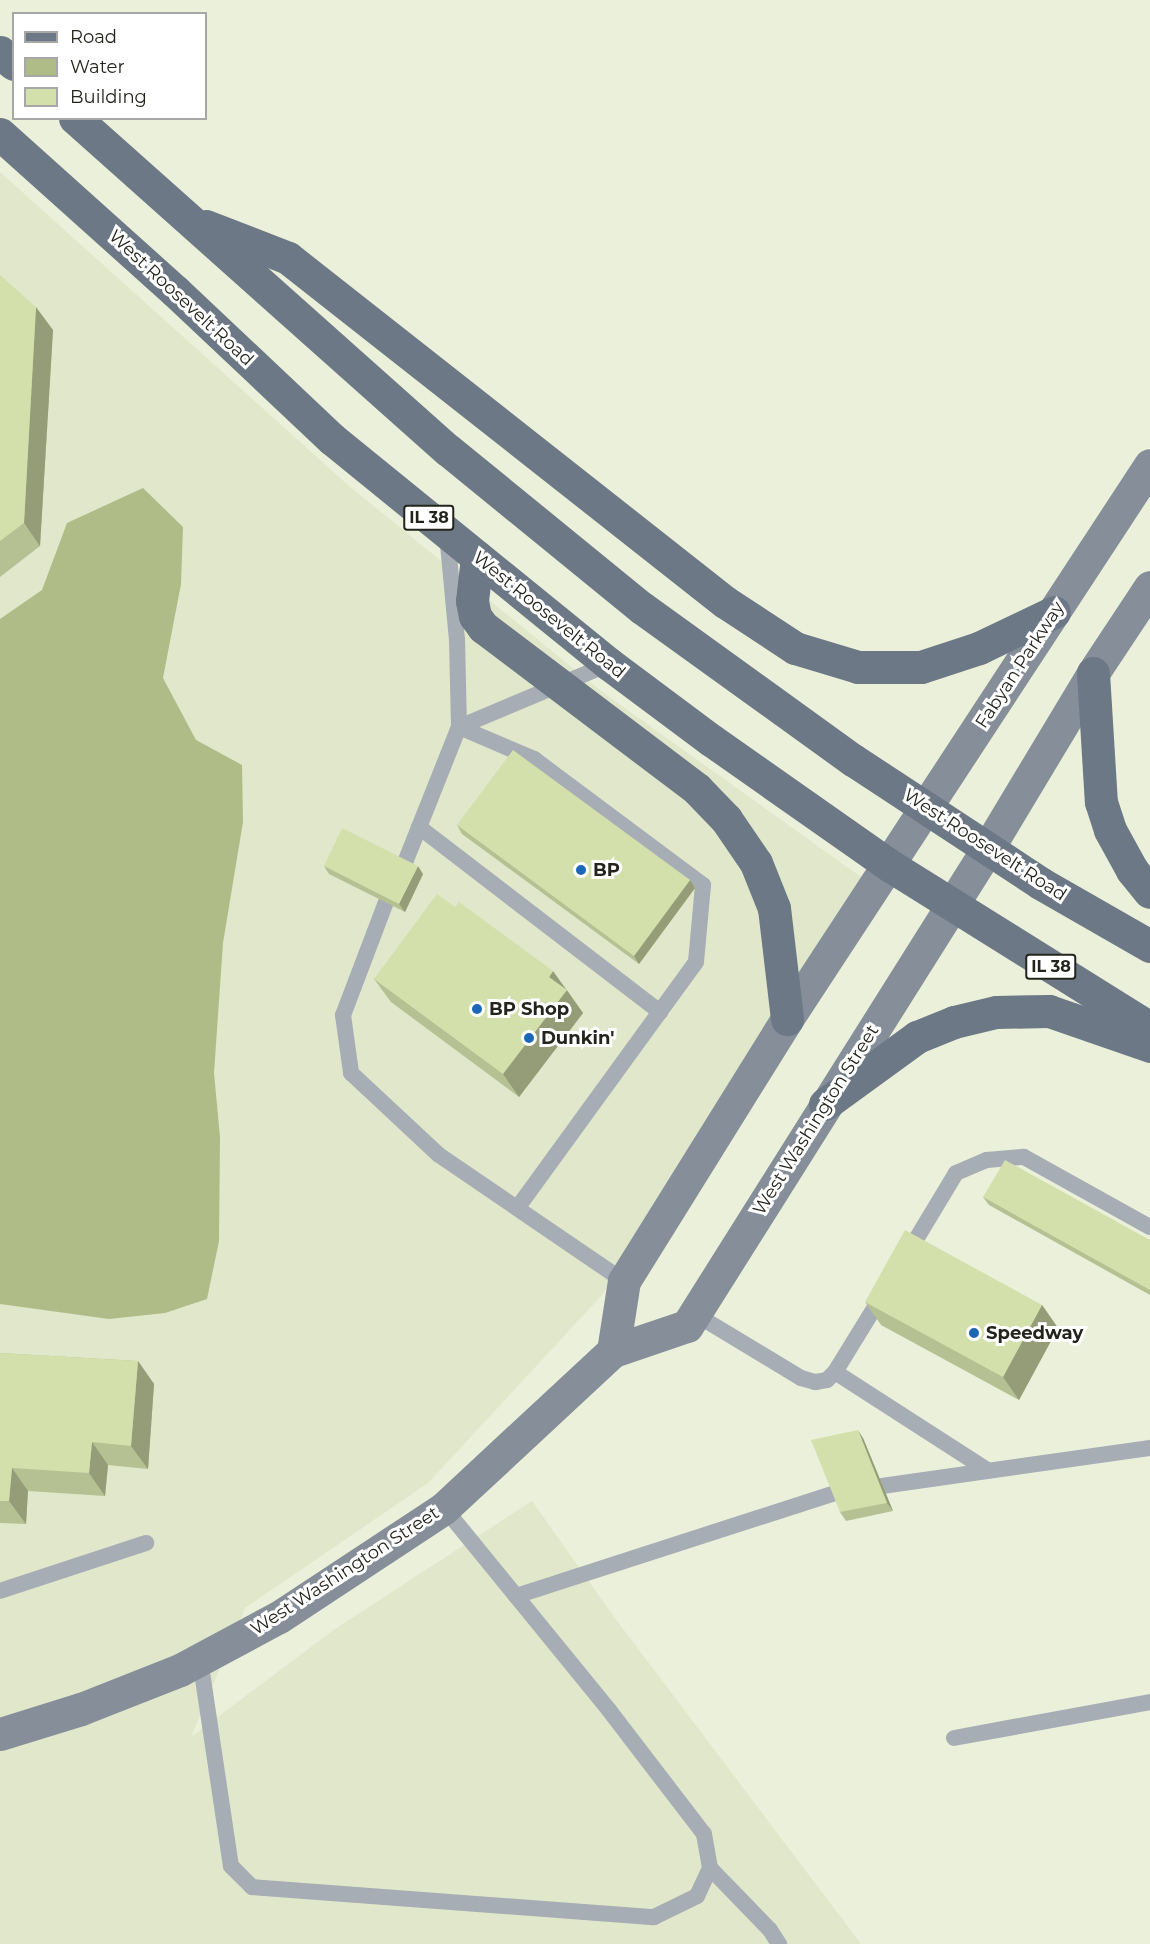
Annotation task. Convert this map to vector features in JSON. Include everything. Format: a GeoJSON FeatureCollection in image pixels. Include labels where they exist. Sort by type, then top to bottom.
{"type":"FeatureCollection","features":[{"type":"Feature","properties":{"kind":"main road"},"geometry":{"type":"LineString","coordinates":[[0,52],[12,62]]}},
{"type":"Feature","properties":{"kind":"main road","name":"West Roosevelt Road"},"geometry":{"type":"LineString","coordinates":[[77,120],[448,450],[642,608],[853,760],[1040,883],[1150,946]]}},
{"type":"Feature","properties":{"kind":"main road","name":"West Roosevelt Road"},"geometry":{"type":"LineString","coordinates":[[0,134],[175,291],[332,439],[609,664],[711,740],[889,865],[1150,1028]]}},
{"type":"Feature","properties":{"kind":"main road"},"geometry":{"type":"LineString","coordinates":[[188,219],[288,258],[725,602],[795,648],[858,667],[921,668],[979,648],[1054,612]]}},
{"type":"Feature","properties":{"kind":"main road","name":"Fabyan Parkway"},"geometry":{"type":"LineString","coordinates":[[889,865],[1150,465]]}},
{"type":"Feature","properties":{"kind":"main road"},"geometry":{"type":"LineString","coordinates":[[477,557],[472,601],[475,616],[483,627],[697,789],[726,819],[756,863],[774,908],[787,1019]]}},
{"type":"Feature","properties":{"kind":"main road"},"geometry":{"type":"LineString","coordinates":[[988,848],[1093,673],[1150,587]]}},
{"type":"Feature","properties":{"kind":"main road"},"geometry":{"type":"LineString","coordinates":[[1093,673],[1101,802],[1110,830],[1132,870],[1150,892]]}},
{"type":"Feature","properties":{"kind":"main road","name":"West Washington Street"},"geometry":{"type":"LineString","coordinates":[[0,1734],[81,1709],[180,1670],[279,1617],[444,1508],[613,1351],[687,1326],[988,848]]}},
{"type":"Feature","properties":{"kind":"main road"},"geometry":{"type":"LineString","coordinates":[[613,1351],[624,1281],[787,1019],[889,865]]}},
{"type":"Feature","properties":{"kind":"main road"},"geometry":{"type":"LineString","coordinates":[[825,1104],[917,1037],[954,1022],[996,1012],[1049,1011],[1150,1047]]}},
{"type":"Feature","properties":{"kind":"lane"},"geometry":{"type":"LineString","coordinates":[[404,865],[459,727],[457,640],[447,533]]}},
{"type":"Feature","properties":{"kind":"lane"},"geometry":{"type":"LineString","coordinates":[[459,727],[609,664]]}},
{"type":"Feature","properties":{"kind":"lane"},"geometry":{"type":"LineString","coordinates":[[459,727],[534,759],[703,885],[696,962],[517,1208]]}},
{"type":"Feature","properties":{"kind":"lane"},"geometry":{"type":"LineString","coordinates":[[419,827],[660,1012]]}},
{"type":"Feature","properties":{"kind":"lane"},"geometry":{"type":"LineString","coordinates":[[386,902],[343,1015],[351,1073],[440,1155],[624,1281]]}},
{"type":"Feature","properties":{"kind":"lane"},"geometry":{"type":"LineString","coordinates":[[695,1314],[801,1377],[815,1382],[827,1380],[835,1372],[956,1173],[987,1160],[1024,1157],[1150,1227]]}},
{"type":"Feature","properties":{"kind":"lane"},"geometry":{"type":"LineString","coordinates":[[835,1372],[987,1470]]}},
{"type":"Feature","properties":{"kind":"lane"},"geometry":{"type":"LineString","coordinates":[[882,1486],[1150,1448]]}},
{"type":"Feature","properties":{"kind":"lane"},"geometry":{"type":"LineString","coordinates":[[516,1596],[835,1493]]}},
{"type":"Feature","properties":{"kind":"lane"},"geometry":{"type":"LineString","coordinates":[[444,1508],[609,1710],[704,1834],[710,1868],[770,1930],[779,1944]]}},
{"type":"Feature","properties":{"kind":"lane"},"geometry":{"type":"LineString","coordinates":[[0,1591],[146,1543]]}},
{"type":"Feature","properties":{"kind":"lane"},"geometry":{"type":"LineString","coordinates":[[200,1659],[231,1866],[252,1887],[654,1917],[697,1896],[710,1868]]}},
{"type":"Feature","properties":{"kind":"lane"},"geometry":{"type":"LineString","coordinates":[[954,1738],[1150,1702]]}},
{"type":"Feature","properties":{"kind":"shaded area"},"geometry":{"type":"Polygon","coordinates":[[[0,172],[349,486],[601,691],[868,882],[602,1295],[428,1483],[245,1608],[191,1737],[335,1629],[532,1501],[614,1617],[861,1944],[0,1944],[0,172]]]}},
{"type":"Feature","properties":{"kind":"water"},"geometry":{"type":"Polygon","coordinates":[[[143,488],[183,527],[181,584],[163,678],[196,740],[242,765],[243,822],[223,943],[214,1073],[220,1137],[219,1241],[207,1299],[165,1313],[109,1319],[0,1304],[0,619],[42,590],[67,523],[143,488]]]}},
{"type":"Feature","properties":{"kind":"building"},"geometry":{"type":"Polygon","coordinates":[[[0,275],[36,307],[24,523],[0,541],[0,275]]]}},
{"type":"Feature","properties":{"kind":"building"},"geometry":{"type":"Polygon","coordinates":[[[513,750],[690,880],[634,956],[457,825],[513,750]]]}},
{"type":"Feature","properties":{"kind":"building"},"geometry":{"type":"Polygon","coordinates":[[[342,828],[418,866],[399,904],[324,866],[342,828]]]}},
{"type":"Feature","properties":{"kind":"building"},"geometry":{"type":"Polygon","coordinates":[[[437,894],[455,907],[459,902],[553,971],[549,977],[567,990],[503,1074],[374,979],[437,894]]]}},
{"type":"Feature","properties":{"kind":"building"},"geometry":{"type":"Polygon","coordinates":[[[1005,1160],[1150,1240],[1150,1290],[983,1197],[1005,1160]]]}},
{"type":"Feature","properties":{"kind":"building"},"geometry":{"type":"Polygon","coordinates":[[[905,1230],[1042,1305],[1003,1377],[865,1302],[905,1230]]]}},
{"type":"Feature","properties":{"kind":"building"},"geometry":{"type":"Polygon","coordinates":[[[0,1353],[138,1361],[131,1446],[92,1442],[89,1473],[12,1468],[9,1501],[0,1501],[0,1353]]]}},
{"type":"Feature","properties":{"kind":"building"},"geometry":{"type":"Polygon","coordinates":[[[858,1430],[887,1503],[840,1512],[811,1440],[858,1430]]]}},
{"type":"Feature","properties":{"kind":"place","name":"BP"},"geometry":{"type":"Point","coordinates":[581,870]}},
{"type":"Feature","properties":{"kind":"place","name":"BP Shop"},"geometry":{"type":"Point","coordinates":[477,1009]}},
{"type":"Feature","properties":{"kind":"place","name":"Dunkin'"},"geometry":{"type":"Point","coordinates":[529,1038]}},
{"type":"Feature","properties":{"kind":"place","name":"Speedway"},"geometry":{"type":"Point","coordinates":[974,1333]}}]}
